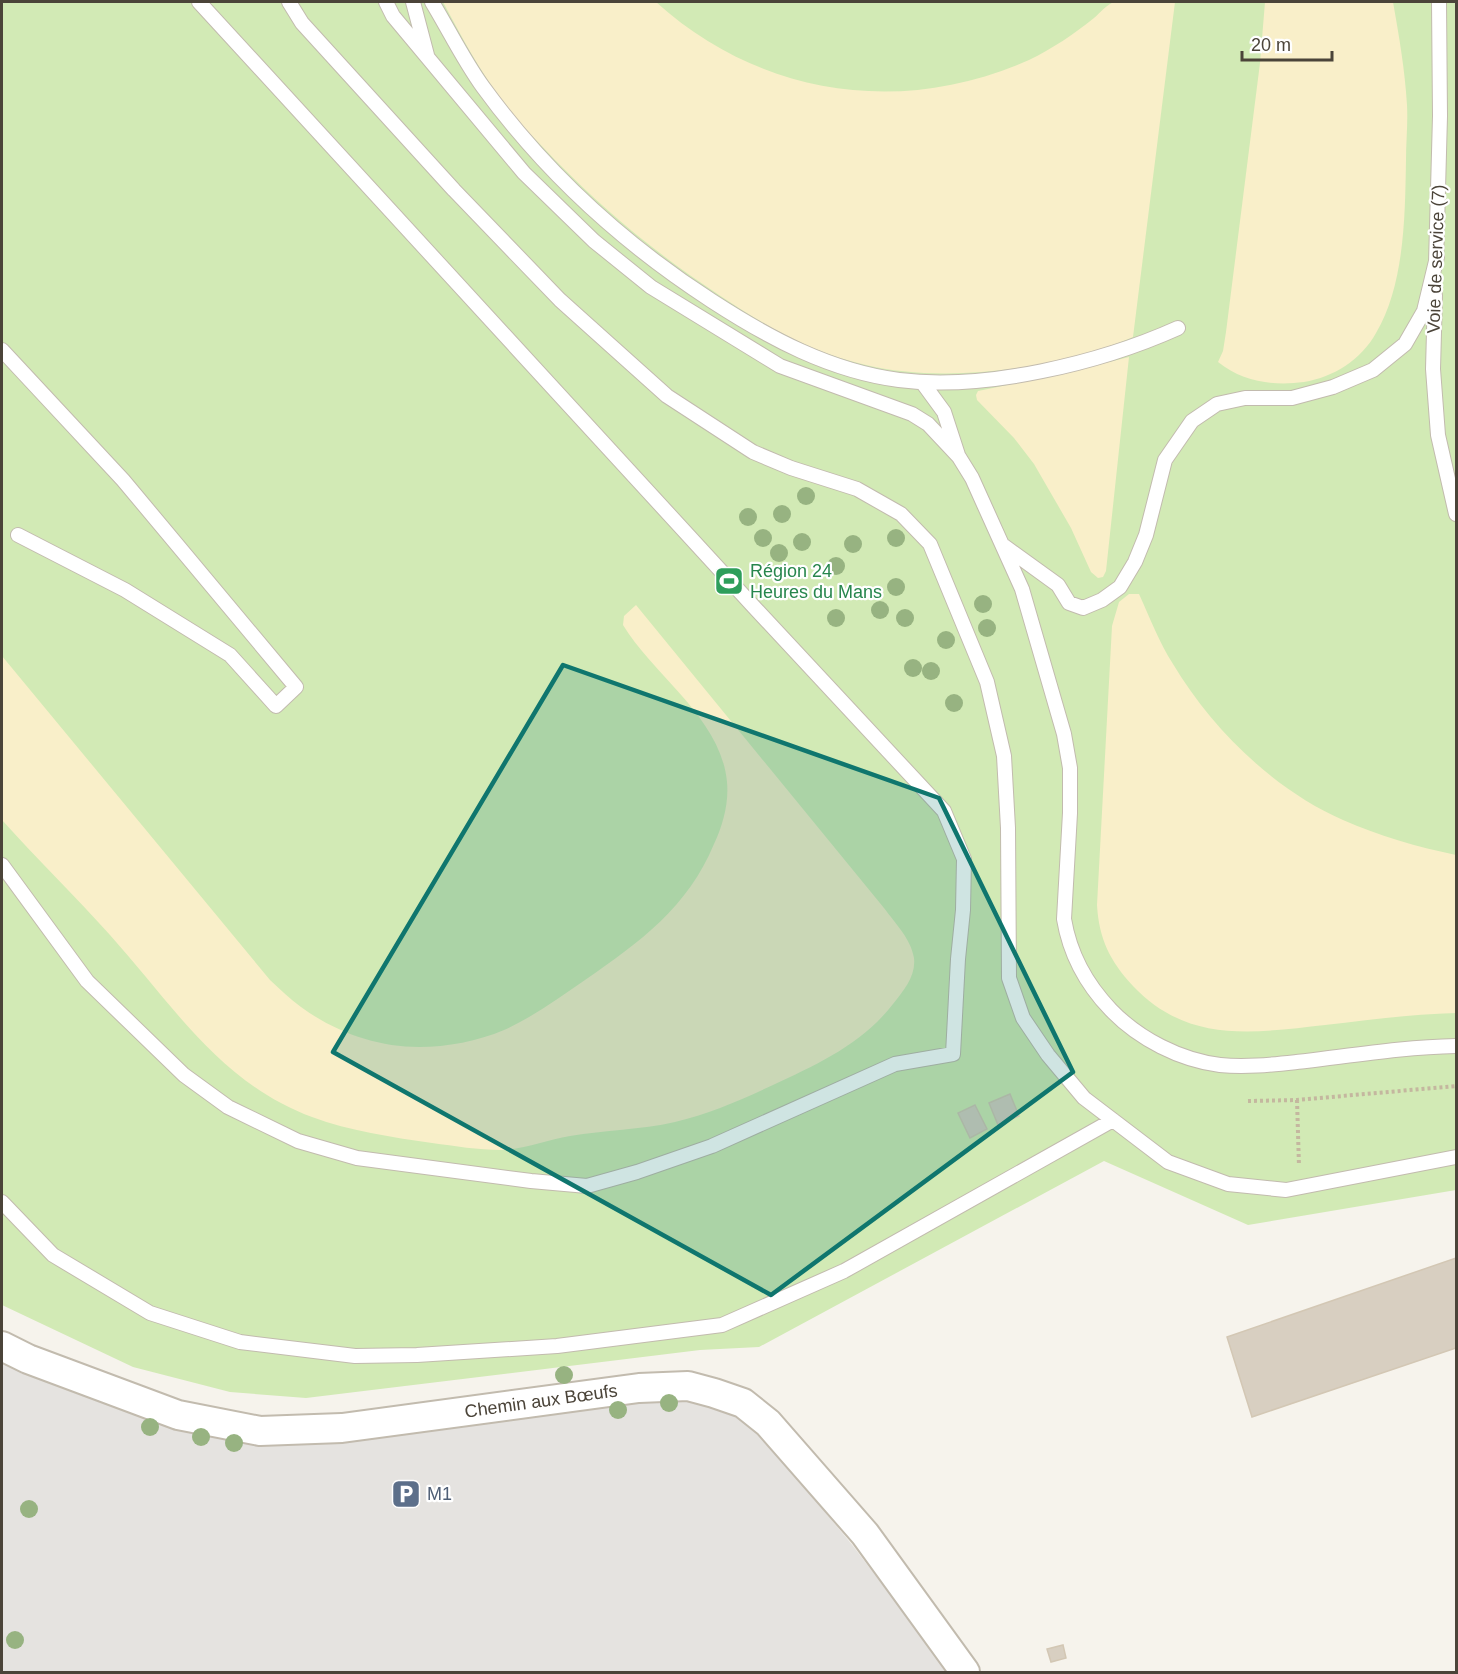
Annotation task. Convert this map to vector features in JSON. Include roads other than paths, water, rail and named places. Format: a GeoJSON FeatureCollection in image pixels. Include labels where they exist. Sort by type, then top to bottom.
{"type":"FeatureCollection","features":[{"type":"Feature","properties":{"kind":"street","name":"Chemin aux Bœufs"},"geometry":{"type":"LineString","coordinates":[[2,1346],[28,1359],[178,1415],[260,1431],[342,1428],[639,1388],[688,1386],[714,1392],[743,1403],[768,1423],[865,1534],[965,1672]]}},
{"type":"Feature","properties":{"kind":"lane"},"geometry":{"type":"LineString","coordinates":[[2,865],[87,981],[184,1075],[228,1107],[298,1141],[357,1158],[531,1181],[587,1186],[637,1172],[712,1146],[895,1064],[953,1054],[963,910],[964,859],[944,811],[199,2]]}},
{"type":"Feature","properties":{"kind":"lane"},"geometry":{"type":"LineString","coordinates":[[289,2],[302,23],[462,199],[560,300],[667,396],[753,452],[791,468],[856,489],[901,514],[930,544],[987,682],[1004,756],[1008,828],[1009,978],[1023,1018],[1048,1055],[1084,1098],[1168,1162],[1228,1185],[1286,1190],[1456,1157]]}},
{"type":"Feature","properties":{"kind":"lane"},"geometry":{"type":"LineString","coordinates":[[386,2],[393,16],[524,173],[594,240],[651,287],[780,366],[912,414],[928,424],[959,457],[972,478],[1022,589],[1064,734],[1070,768],[1064,919],[1074,957],[1085,979],[1099,998],[1134,1030],[1152,1041],[1175,1053],[1218,1065],[1268,1065],[1456,1046]]}},
{"type":"Feature","properties":{"kind":"lane"},"geometry":{"type":"LineString","coordinates":[[413,2],[428,59]]}},
{"type":"Feature","properties":{"kind":"lane"},"geometry":{"type":"LineString","coordinates":[[432,2],[483,87],[543,160],[608,224],[652,260],[743,321],[785,345],[865,374],[922,382],[961,381],[1005,377],[1048,369],[1128,348],[1178,328]]}},
{"type":"Feature","properties":{"kind":"lane","name":"Voie de service (7)"},"geometry":{"type":"LineString","coordinates":[[1439,2],[1440,116],[1433,369],[1438,435],[1456,514]]}},
{"type":"Feature","properties":{"kind":"lane"},"geometry":{"type":"LineString","coordinates":[[1004,546],[1058,585],[1069,603],[1083,608],[1102,600],[1120,587],[1135,562],[1146,535],[1165,460],[1192,421],[1217,404],[1245,398],[1292,398],[1333,387],[1373,370],[1405,344],[1424,311],[1437,256]]}},
{"type":"Feature","properties":{"kind":"lane"},"geometry":{"type":"LineString","coordinates":[[2,350],[123,480],[296,687],[276,706],[230,655],[125,590],[18,535]]}},
{"type":"Feature","properties":{"kind":"lane"},"geometry":{"type":"LineString","coordinates":[[922,382],[944,412],[959,457]]}},
{"type":"Feature","properties":{"kind":"lane"},"geometry":{"type":"LineString","coordinates":[[2,1202],[53,1255],[150,1313],[240,1342],[355,1356],[417,1355],[557,1346],[722,1325],[844,1271],[1113,1120]]}},
{"type":"Feature","properties":{"kind":"place","name":"Région 24 Heures du Mans"},"geometry":{"type":"Point","coordinates":[729,581]}},
{"type":"Feature","properties":{"kind":"place","name":"M1"},"geometry":{"type":"Point","coordinates":[406,1494]}}]}
